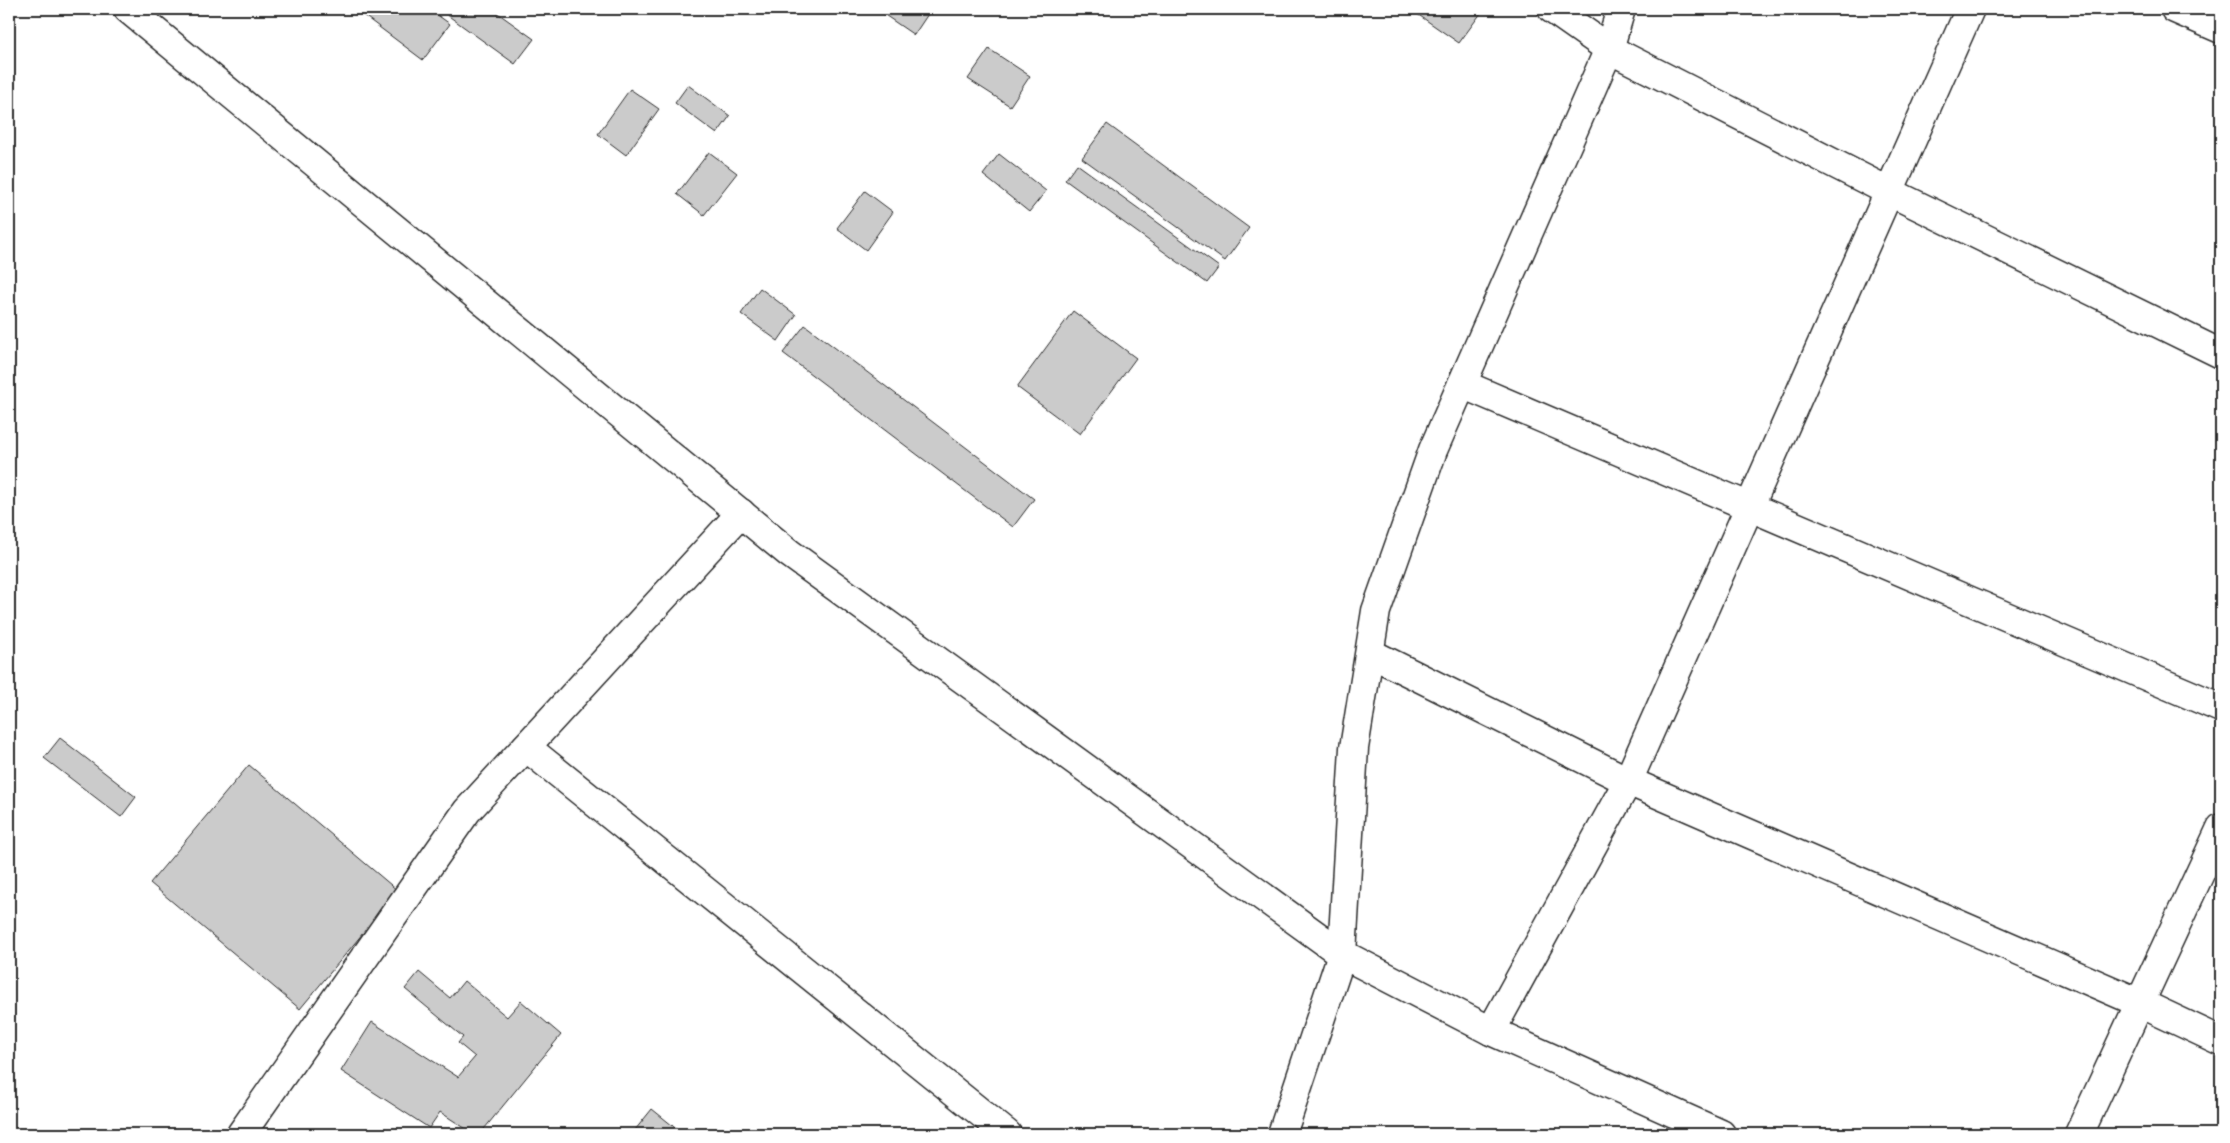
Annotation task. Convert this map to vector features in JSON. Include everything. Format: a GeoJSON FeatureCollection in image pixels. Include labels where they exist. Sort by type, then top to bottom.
{"type":"FeatureCollection","features":[{"type":"Feature","properties":{"kind":"street"},"geometry":{"type":"LineString","coordinates":[[128,9],[797,559],[1342,954],[1491,1032],[1721,1134]]}},
{"type":"Feature","properties":{"kind":"street"},"geometry":{"type":"LineString","coordinates":[[1552,9],[1609,49],[1890,192],[2221,354]]}},
{"type":"Feature","properties":{"kind":"street"},"geometry":{"type":"LineString","coordinates":[[1282,1134],[1342,954],[1354,748],[1376,611],[1433,450],[1609,49],[1621,9]]}},
{"type":"Feature","properties":{"kind":"street"},"geometry":{"type":"LineString","coordinates":[[1491,1032],[1628,781],[1970,9]]}},
{"type":"Feature","properties":{"kind":"street"},"geometry":{"type":"LineString","coordinates":[[2175,9],[2221,29]]}},
{"type":"Feature","properties":{"kind":"street"},"geometry":{"type":"LineString","coordinates":[[1462,384],[2221,708]]}},
{"type":"Feature","properties":{"kind":"street"},"geometry":{"type":"LineString","coordinates":[[241,1134],[467,811],[741,513]]}},
{"type":"Feature","properties":{"kind":"street"},"geometry":{"type":"LineString","coordinates":[[1370,653],[1628,781],[2140,1003],[2221,1041]]}},
{"type":"Feature","properties":{"kind":"street"},"geometry":{"type":"LineString","coordinates":[[526,747],[1008,1134]]}},
{"type":"Feature","properties":{"kind":"street"},"geometry":{"type":"LineString","coordinates":[[2079,1134],[2221,828]]}},
{"type":"Feature","properties":{"kind":"building"},"geometry":{"type":"Polygon","coordinates":[[[355,9],[429,9],[450,24],[423,60],[355,9]]]}},
{"type":"Feature","properties":{"kind":"building"},"geometry":{"type":"Polygon","coordinates":[[[439,9],[492,9],[534,39],[515,64],[439,9]]]}},
{"type":"Feature","properties":{"kind":"building"},"geometry":{"type":"Polygon","coordinates":[[[876,9],[927,9],[930,11],[914,35],[876,9]]]}},
{"type":"Feature","properties":{"kind":"building"},"geometry":{"type":"Polygon","coordinates":[[[1410,9],[1484,9],[1459,43],[1410,9]]]}},
{"type":"Feature","properties":{"kind":"building"},"geometry":{"type":"Polygon","coordinates":[[[989,49],[1030,76],[1010,106],[968,79],[989,49]]]}},
{"type":"Feature","properties":{"kind":"building"},"geometry":{"type":"Polygon","coordinates":[[[688,85],[730,116],[717,134],[675,103],[688,85]]]}},
{"type":"Feature","properties":{"kind":"building"},"geometry":{"type":"Polygon","coordinates":[[[630,89],[659,109],[626,155],[598,134],[630,89]]]}},
{"type":"Feature","properties":{"kind":"building"},"geometry":{"type":"Polygon","coordinates":[[[1107,124],[1249,228],[1225,261],[1082,158],[1107,124]]]}},
{"type":"Feature","properties":{"kind":"building"},"geometry":{"type":"Polygon","coordinates":[[[709,152],[737,173],[704,215],[677,194],[709,152]]]}},
{"type":"Feature","properties":{"kind":"building"},"geometry":{"type":"Polygon","coordinates":[[[999,154],[1046,191],[1029,212],[983,175],[999,154]]]}},
{"type":"Feature","properties":{"kind":"building"},"geometry":{"type":"Polygon","coordinates":[[[1077,164],[1219,267],[1207,283],[1065,180],[1077,164]]]}},
{"type":"Feature","properties":{"kind":"building"},"geometry":{"type":"Polygon","coordinates":[[[865,191],[893,212],[866,250],[837,228],[865,191]]]}},
{"type":"Feature","properties":{"kind":"building"},"geometry":{"type":"Polygon","coordinates":[[[760,288],[796,315],[778,341],[741,314],[760,288]]]}},
{"type":"Feature","properties":{"kind":"building"},"geometry":{"type":"Polygon","coordinates":[[[1073,311],[1136,358],[1080,434],[1017,387],[1073,311]]]}},
{"type":"Feature","properties":{"kind":"building"},"geometry":{"type":"Polygon","coordinates":[[[805,325],[1034,499],[1013,527],[783,353],[805,325]]]}},
{"type":"Feature","properties":{"kind":"building"},"geometry":{"type":"Polygon","coordinates":[[[60,738],[136,797],[121,817],[44,758],[60,738]]]}},
{"type":"Feature","properties":{"kind":"building"},"geometry":{"type":"Polygon","coordinates":[[[249,765],[398,891],[300,1009],[150,883],[249,765]]]}},
{"type":"Feature","properties":{"kind":"building"},"geometry":{"type":"Polygon","coordinates":[[[419,972],[450,998],[464,981],[507,1017],[521,1001],[561,1035],[480,1134],[474,1134],[440,1112],[429,1128],[341,1071],[372,1022],[458,1077],[475,1057],[458,1043],[463,1037],[405,989],[419,972]]]}},
{"type":"Feature","properties":{"kind":"building"},"geometry":{"type":"Polygon","coordinates":[[[652,1109],[683,1134],[640,1134],[635,1130],[652,1109]]]}}]}
